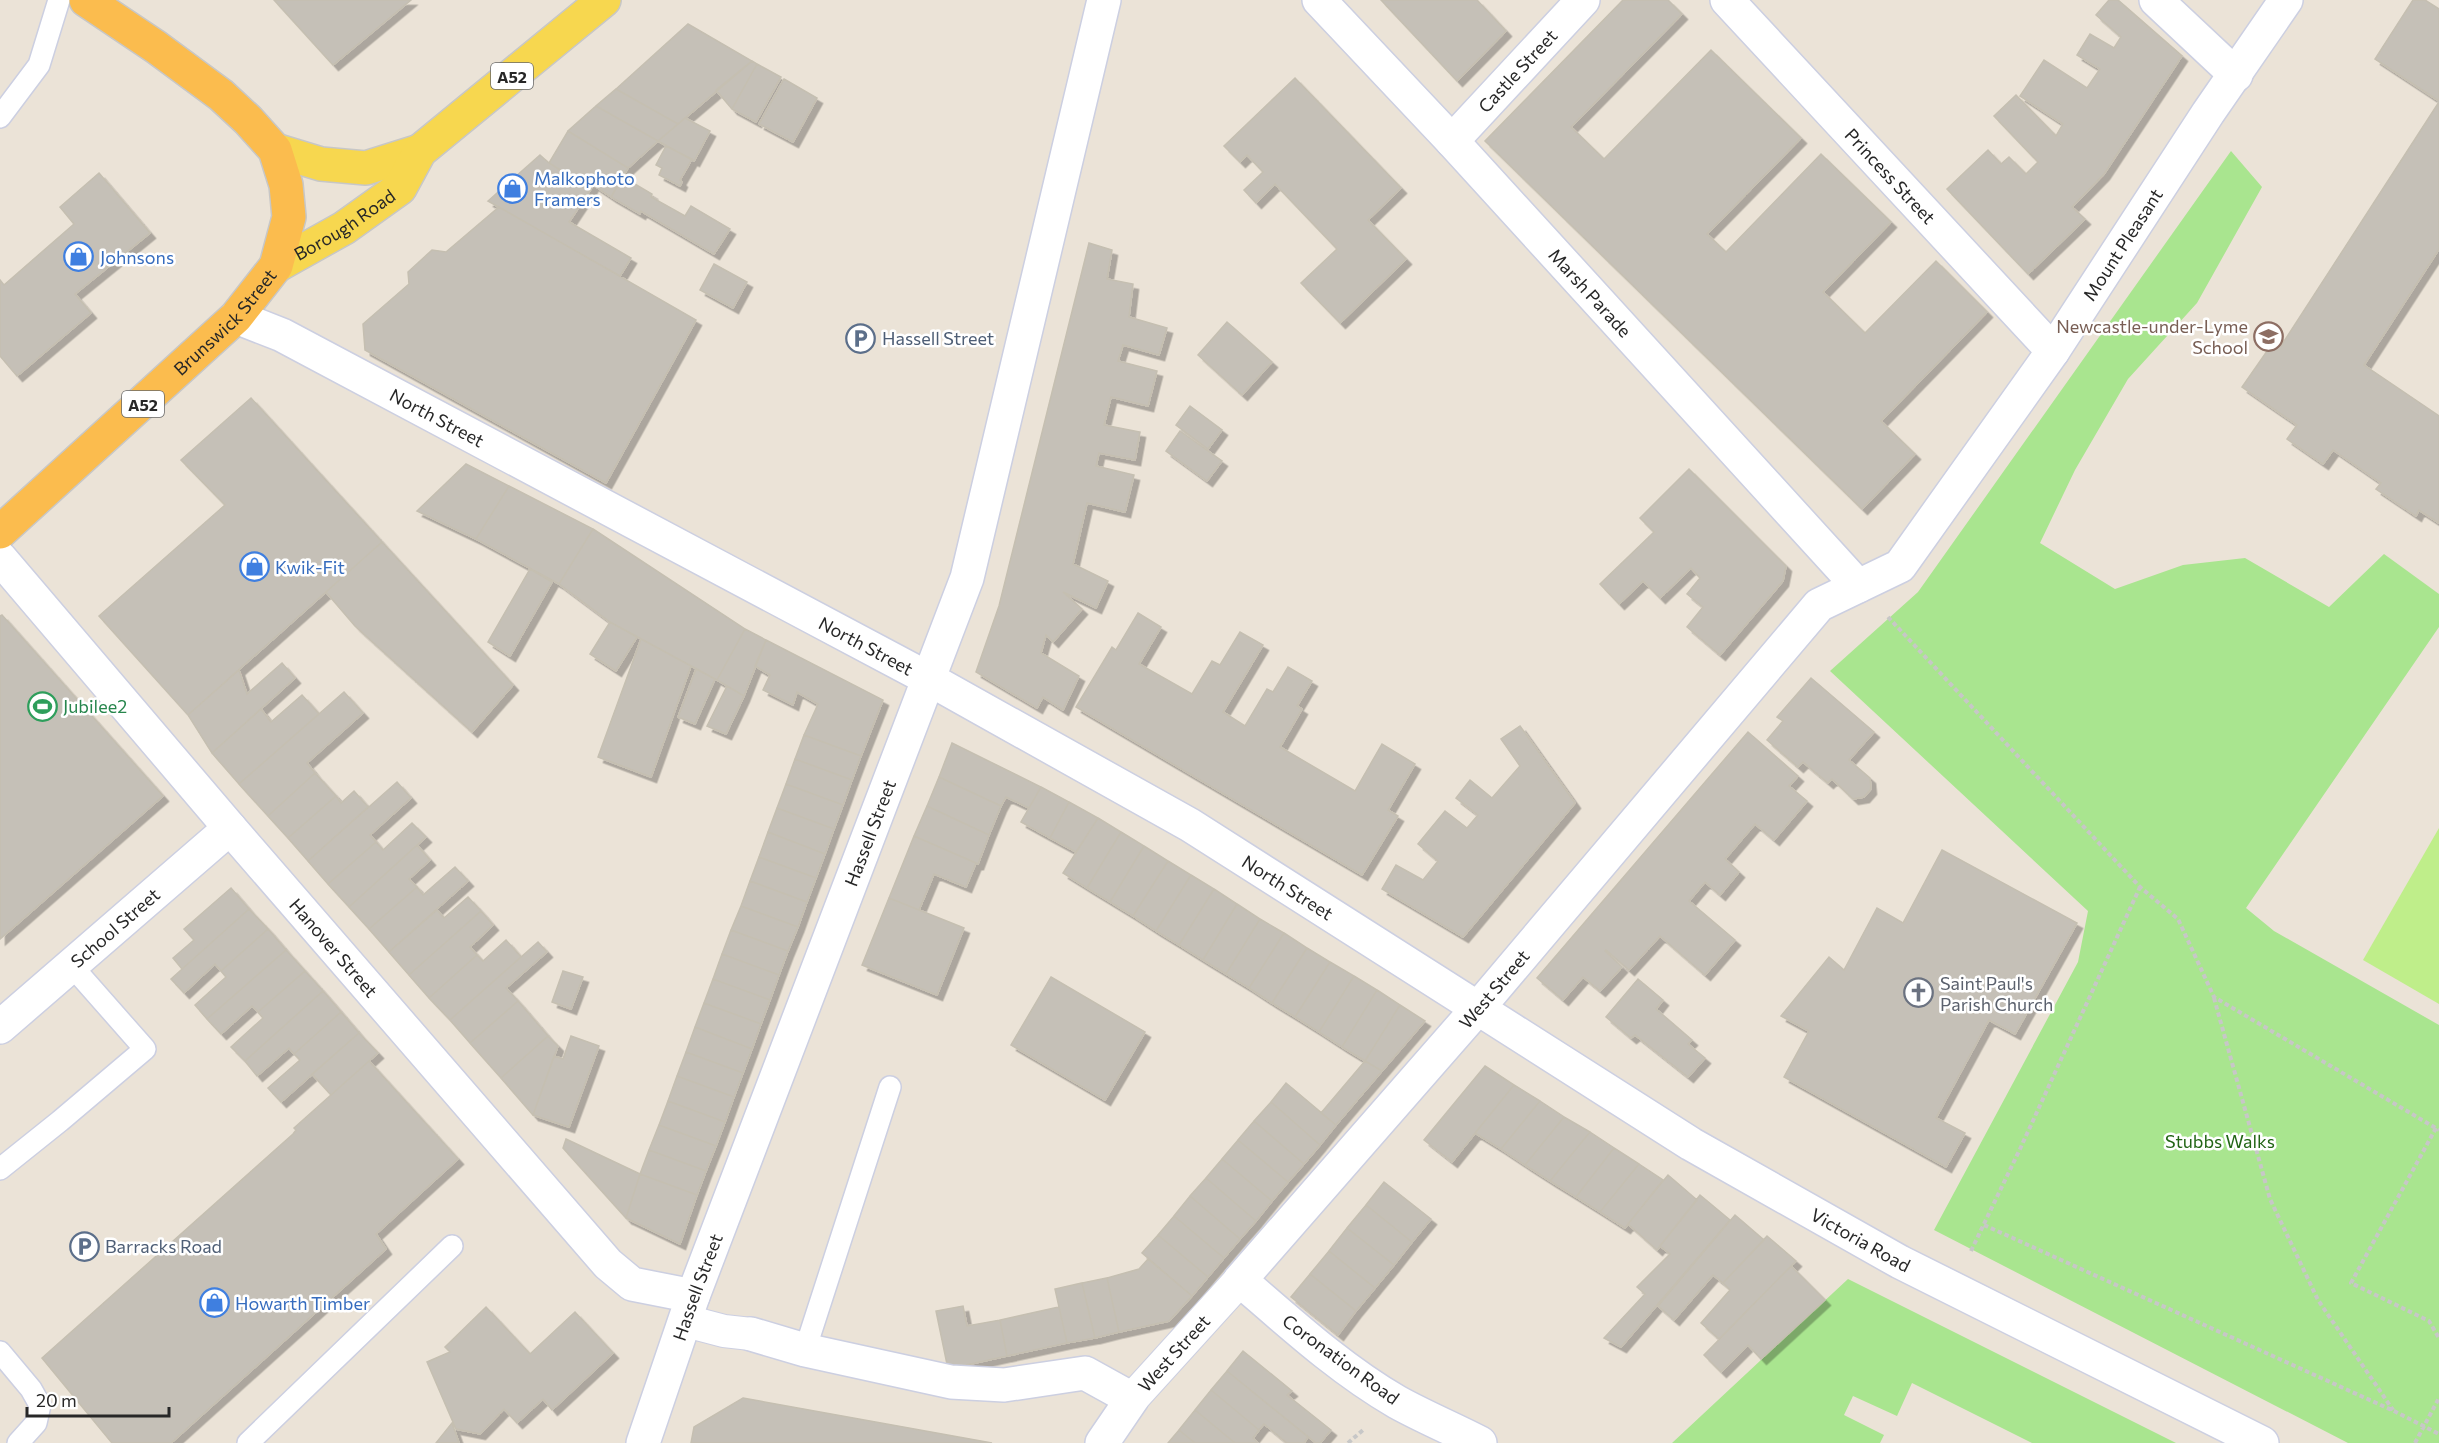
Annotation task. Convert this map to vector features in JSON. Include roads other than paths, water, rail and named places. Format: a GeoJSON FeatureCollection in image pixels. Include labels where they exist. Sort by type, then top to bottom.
{"type":"FeatureCollection","features":[{"type":"Feature","properties":{"kind":"highway","name":"Borough Road"},"geometry":{"type":"LineString","coordinates":[[86,0],[156,47],[221,95],[275,150],[286,185],[289,217]]}},
{"type":"Feature","properties":{"kind":"highway","name":"Brunswick Street"},"geometry":{"type":"LineString","coordinates":[[0,532],[236,317],[276,266],[289,217]]}},
{"type":"Feature","properties":{"kind":"main road","name":"A52"},"geometry":{"type":"LineString","coordinates":[[420,151],[604,0]]}},
{"type":"Feature","properties":{"kind":"main road","name":"Borough Road"},"geometry":{"type":"LineString","coordinates":[[275,150],[321,164],[366,168],[420,151]]}},
{"type":"Feature","properties":{"kind":"main road","name":"Borough Road"},"geometry":{"type":"LineString","coordinates":[[276,266],[344,228],[400,188],[420,151]]}},
{"type":"Feature","properties":{"kind":"street","name":"Hassell Street"},"geometry":{"type":"LineString","coordinates":[[643,1443],[689,1309],[966,579],[1104,0]]}},
{"type":"Feature","properties":{"kind":"street","name":"Marsh Parade"},"geometry":{"type":"LineString","coordinates":[[1319,0],[1452,141],[1858,586]]}},
{"type":"Feature","properties":{"kind":"street","name":"Castle Street"},"geometry":{"type":"LineString","coordinates":[[1452,141],[1583,0]]}},
{"type":"Feature","properties":{"kind":"street","name":"Princess Street"},"geometry":{"type":"LineString","coordinates":[[1727,0],[2053,351]]}},
{"type":"Feature","properties":{"kind":"street"},"geometry":{"type":"LineString","coordinates":[[2156,0],[2236,75]]}},
{"type":"Feature","properties":{"kind":"street","name":"Mount Pleasant"},"geometry":{"type":"LineString","coordinates":[[1858,586],[1900,566],[2053,351],[2208,113],[2286,0]]}},
{"type":"Feature","properties":{"kind":"street","name":"North Street"},"geometry":{"type":"LineString","coordinates":[[236,317],[282,335],[929,679],[1190,825],[1478,1008]]}},
{"type":"Feature","properties":{"kind":"street","name":"Hanover Street"},"geometry":{"type":"LineString","coordinates":[[0,558],[230,828],[608,1264],[633,1284],[689,1309]]}},
{"type":"Feature","properties":{"kind":"street","name":"West Street"},"geometry":{"type":"LineString","coordinates":[[1102,1443],[1132,1399],[1240,1280],[1478,1008],[1819,605],[1858,586]]}},
{"type":"Feature","properties":{"kind":"street","name":"School Street"},"geometry":{"type":"LineString","coordinates":[[0,1027],[230,828]]}},
{"type":"Feature","properties":{"kind":"street","name":"Victoria Road"},"geometry":{"type":"LineString","coordinates":[[1478,1008],[1691,1143],[1900,1262],[2262,1443]]}},
{"type":"Feature","properties":{"kind":"street","name":"Coronation Road"},"geometry":{"type":"LineString","coordinates":[[1240,1280],[1299,1331],[1362,1378],[1397,1401],[1480,1443]]}},
{"type":"Feature","properties":{"kind":"street","name":"West Street"},"geometry":{"type":"LineString","coordinates":[[689,1309],[724,1331],[751,1334],[805,1350],[951,1382],[1004,1386],[1085,1373],[1132,1399]]}},
{"type":"Feature","properties":{"kind":"lane"},"geometry":{"type":"LineString","coordinates":[[0,117],[39,65],[59,0]]}},
{"type":"Feature","properties":{"kind":"lane"},"geometry":{"type":"LineString","coordinates":[[0,1168],[145,1049],[71,965]]}},
{"type":"Feature","properties":{"kind":"lane"},"geometry":{"type":"LineString","coordinates":[[805,1350],[890,1087]]}},
{"type":"Feature","properties":{"kind":"lane"},"geometry":{"type":"LineString","coordinates":[[248,1443],[452,1246]]}},
{"type":"Feature","properties":{"kind":"lane"},"geometry":{"type":"LineString","coordinates":[[0,1352],[31,1389],[40,1405],[36,1423],[20,1442]]}},
{"type":"Feature","properties":{"kind":"place","name":"Malkophoto Framers"},"geometry":{"type":"Point","coordinates":[513,188]}},
{"type":"Feature","properties":{"kind":"place","name":"Johnsons"},"geometry":{"type":"Point","coordinates":[79,257]}},
{"type":"Feature","properties":{"kind":"place","name":"Newcastle-under-Lyme School"},"geometry":{"type":"Point","coordinates":[2269,336]}},
{"type":"Feature","properties":{"kind":"place","name":"Hassell Street"},"geometry":{"type":"Point","coordinates":[861,338]}},
{"type":"Feature","properties":{"kind":"place","name":"Kwik-Fit"},"geometry":{"type":"Point","coordinates":[254,567]}},
{"type":"Feature","properties":{"kind":"place","name":"Jubilee2"},"geometry":{"type":"Point","coordinates":[42,706]}},
{"type":"Feature","properties":{"kind":"place","name":"Saint Paul's Parish Church"},"geometry":{"type":"Point","coordinates":[1919,993]}},
{"type":"Feature","properties":{"kind":"place","name":"Barracks Road"},"geometry":{"type":"Point","coordinates":[84,1246]}},
{"type":"Feature","properties":{"kind":"place","name":"Howarth Timber"},"geometry":{"type":"Point","coordinates":[214,1303]}},
{"type":"Feature","properties":{"kind":"park label","name":"Stubbs Walks"},"geometry":{"type":"Point","coordinates":[2220,1141]}}]}
